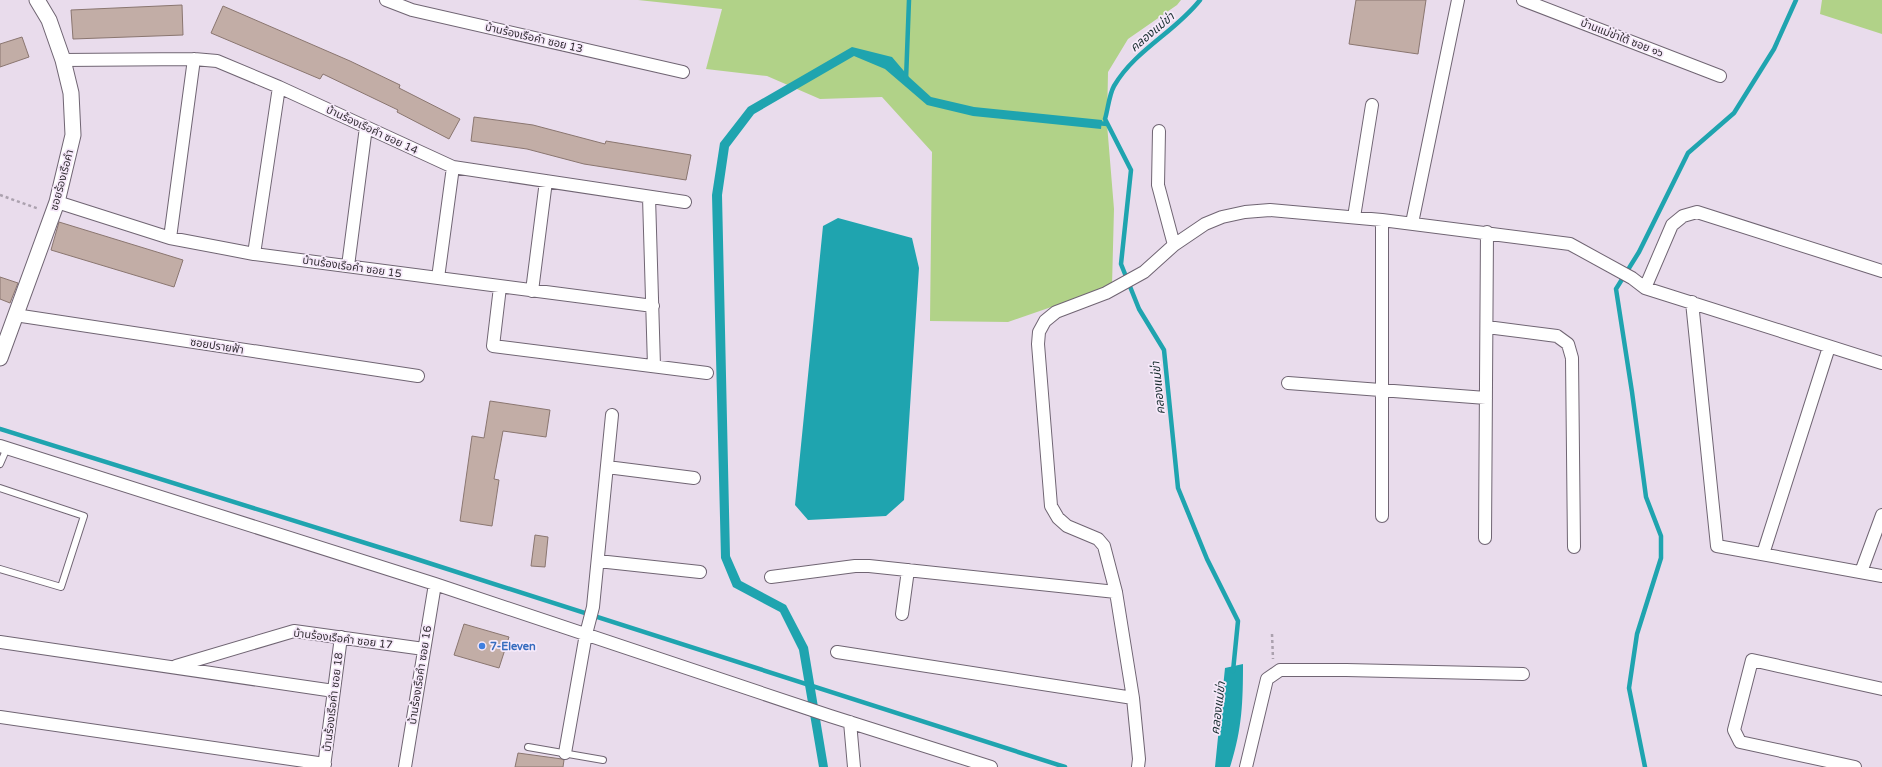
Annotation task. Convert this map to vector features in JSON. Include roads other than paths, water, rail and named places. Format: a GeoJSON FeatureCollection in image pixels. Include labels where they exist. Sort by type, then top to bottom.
{"type":"FeatureCollection","features":[{"type":"Feature","properties":{"kind":"street","name":"ซอยร้องเรือคำ"},"geometry":{"type":"LineString","coordinates":[[0,358],[55,208],[74,135],[71,93],[62,60],[49,20],[37,0]]}},
{"type":"Feature","properties":{"kind":"street","name":"บ้านร้องเรือคำ ซอย 13"},"geometry":{"type":"LineString","coordinates":[[386,0],[412,10],[683,72]]}},
{"type":"Feature","properties":{"kind":"street"},"geometry":{"type":"LineString","coordinates":[[1412,223],[1458,0]]}},
{"type":"Feature","properties":{"kind":"street","name":"บ้านแม่ข่าใต้ ซอย ๑๖"},"geometry":{"type":"LineString","coordinates":[[1523,0],[1720,76]]}},
{"type":"Feature","properties":{"kind":"street","name":"บ้านร้องเรือคำ ซอย 14"},"geometry":{"type":"LineString","coordinates":[[62,60],[194,59],[217,61],[452,168],[685,202]]}},
{"type":"Feature","properties":{"kind":"street"},"geometry":{"type":"LineString","coordinates":[[170,238],[194,59]]}},
{"type":"Feature","properties":{"kind":"street"},"geometry":{"type":"LineString","coordinates":[[254,254],[279,88]]}},
{"type":"Feature","properties":{"kind":"street"},"geometry":{"type":"LineString","coordinates":[[1354,217],[1372,105]]}},
{"type":"Feature","properties":{"kind":"street"},"geometry":{"type":"LineString","coordinates":[[348,266],[366,128]]}},
{"type":"Feature","properties":{"kind":"street"},"geometry":{"type":"LineString","coordinates":[[1159,131],[1158,185],[1174,245]]}},
{"type":"Feature","properties":{"kind":"street"},"geometry":{"type":"LineString","coordinates":[[438,278],[452,168]]}},
{"type":"Feature","properties":{"kind":"street"},"geometry":{"type":"LineString","coordinates":[[532,291],[546,181]]}},
{"type":"Feature","properties":{"kind":"street"},"geometry":{"type":"LineString","coordinates":[[649,197],[654,366]]}},
{"type":"Feature","properties":{"kind":"street","name":"บ้านร้องเรือคำ ซอย 15"},"geometry":{"type":"LineString","coordinates":[[55,208],[170,238],[254,254],[653,306]]}},
{"type":"Feature","properties":{"kind":"street"},"geometry":{"type":"LineString","coordinates":[[1138,767],[1139,759],[1133,698],[1116,592],[1104,546],[1098,539],[1067,526],[1058,518],[1051,506],[1038,344],[1039,332],[1045,321],[1056,312],[1106,293],[1144,272],[1174,245],[1205,224],[1222,217],[1245,212],[1270,210],[1412,223],[1570,244],[1616,268],[1645,288],[1882,363]]}},
{"type":"Feature","properties":{"kind":"street"},"geometry":{"type":"LineString","coordinates":[[1645,288],[1672,225],[1683,216],[1697,212],[1882,270]]}},
{"type":"Feature","properties":{"kind":"street"},"geometry":{"type":"LineString","coordinates":[[1382,220],[1382,516]]}},
{"type":"Feature","properties":{"kind":"street"},"geometry":{"type":"LineString","coordinates":[[1485,538],[1487,232]]}},
{"type":"Feature","properties":{"kind":"street"},"geometry":{"type":"LineString","coordinates":[[500,287],[493,346],[707,373]]}},
{"type":"Feature","properties":{"kind":"street"},"geometry":{"type":"LineString","coordinates":[[1692,302],[1717,546],[1882,576]]}},
{"type":"Feature","properties":{"kind":"street","name":"ซอยปรายฟ้า"},"geometry":{"type":"LineString","coordinates":[[15,315],[418,376]]}},
{"type":"Feature","properties":{"kind":"street"},"geometry":{"type":"LineString","coordinates":[[1486,327],[1544,333],[1558,336],[1568,344],[1572,358],[1574,547]]}},
{"type":"Feature","properties":{"kind":"street"},"geometry":{"type":"LineString","coordinates":[[1763,554],[1829,347]]}},
{"type":"Feature","properties":{"kind":"street"},"geometry":{"type":"LineString","coordinates":[[1288,383],[1486,398]]}},
{"type":"Feature","properties":{"kind":"street"},"geometry":{"type":"LineString","coordinates":[[565,753],[586,634],[594,607],[612,415]]}},
{"type":"Feature","properties":{"kind":"street"},"geometry":{"type":"LineString","coordinates":[[4,447],[435,584],[830,716],[991,767]]}},
{"type":"Feature","properties":{"kind":"street"},"geometry":{"type":"LineString","coordinates":[[607,467],[694,478]]}},
{"type":"Feature","properties":{"kind":"street"},"geometry":{"type":"LineString","coordinates":[[1861,572],[1882,515]]}},
{"type":"Feature","properties":{"kind":"street"},"geometry":{"type":"LineString","coordinates":[[598,561],[700,572]]}},
{"type":"Feature","properties":{"kind":"street"},"geometry":{"type":"LineString","coordinates":[[771,577],[855,566],[908,570],[1116,592]]}},
{"type":"Feature","properties":{"kind":"street"},"geometry":{"type":"LineString","coordinates":[[902,614],[908,570]]}},
{"type":"Feature","properties":{"kind":"street","name":"บ้านร้องเรือคำ ซอย 16"},"geometry":{"type":"LineString","coordinates":[[405,767],[435,584]]}},
{"type":"Feature","properties":{"kind":"street","name":"บ้านร้องเรือคำ ซอย 17"},"geometry":{"type":"LineString","coordinates":[[171,667],[294,631],[424,649]]}},
{"type":"Feature","properties":{"kind":"street","name":"บ้านร้องเรือคำ ซอย 18"},"geometry":{"type":"LineString","coordinates":[[324,765],[341,637]]}},
{"type":"Feature","properties":{"kind":"street"},"geometry":{"type":"LineString","coordinates":[[0,642],[334,690]]}},
{"type":"Feature","properties":{"kind":"street"},"geometry":{"type":"LineString","coordinates":[[837,652],[1133,698]]}},
{"type":"Feature","properties":{"kind":"street"},"geometry":{"type":"LineString","coordinates":[[1855,767],[1740,742],[1734,730],[1752,660],[1882,689]]}},
{"type":"Feature","properties":{"kind":"street"},"geometry":{"type":"LineString","coordinates":[[1246,767],[1268,679],[1273,673],[1280,670],[1523,674]]}},
{"type":"Feature","properties":{"kind":"street"},"geometry":{"type":"LineString","coordinates":[[0,717],[324,765]]}},
{"type":"Feature","properties":{"kind":"street"},"geometry":{"type":"LineString","coordinates":[[850,722],[854,767]]}},
{"type":"Feature","properties":{"kind":"lane"},"geometry":{"type":"LineString","coordinates":[[0,464],[4,447]]}},
{"type":"Feature","properties":{"kind":"lane"},"geometry":{"type":"LineString","coordinates":[[0,488],[84,516],[61,587],[0,569]]}},
{"type":"Feature","properties":{"kind":"lane"},"geometry":{"type":"LineString","coordinates":[[528,747],[603,760]]}},
{"type":"Feature","properties":{"kind":"water"},"geometry":{"type":"Polygon","coordinates":[[[852,47],[892,57],[909,77],[931,97],[974,107],[1102,120],[1101,129],[973,116],[927,105],[885,69],[854,56],[754,114],[729,147],[722,195],[730,556],[741,581],[786,605],[808,647],[828,767],[819,767],[799,650],[780,612],[733,587],[721,558],[712,195],[720,143],[748,107],[852,47]]]}},
{"type":"Feature","properties":{"kind":"water"},"geometry":{"type":"Polygon","coordinates":[[[838,218],[912,238],[919,268],[904,500],[886,516],[808,520],[795,505],[823,226],[838,218]]]}},
{"type":"Feature","properties":{"kind":"water"},"geometry":{"type":"Polygon","coordinates":[[[1243,664],[1241,716],[1234,754],[1230,767],[1215,767],[1225,668],[1243,664]]]}},
{"type":"Feature","properties":{"kind":"waterway"},"geometry":{"type":"LineString","coordinates":[[906,80],[909,0]]}},
{"type":"Feature","properties":{"kind":"waterway","name":"คลองแม่ข่า"},"geometry":{"type":"LineString","coordinates":[[1200,0],[1179,22],[1144,51],[1123,73],[1112,90],[1105,119],[1131,170],[1121,264],[1139,309],[1164,350],[1178,488],[1207,559],[1238,621],[1233,671]]}},
{"type":"Feature","properties":{"kind":"waterway"},"geometry":{"type":"LineString","coordinates":[[1645,767],[1629,688],[1637,634],[1661,558],[1661,536],[1646,497],[1616,289],[1639,252],[1688,153],[1734,113],[1774,49],[1796,0]]}},
{"type":"Feature","properties":{"kind":"waterway"},"geometry":{"type":"LineString","coordinates":[[1097,123],[1107,124]]}},
{"type":"Feature","properties":{"kind":"waterway"},"geometry":{"type":"LineString","coordinates":[[0,429],[407,556],[1065,767]]}},
{"type":"Feature","properties":{"kind":"place","name":"7-Eleven"},"geometry":{"type":"Point","coordinates":[482,646]}}]}
